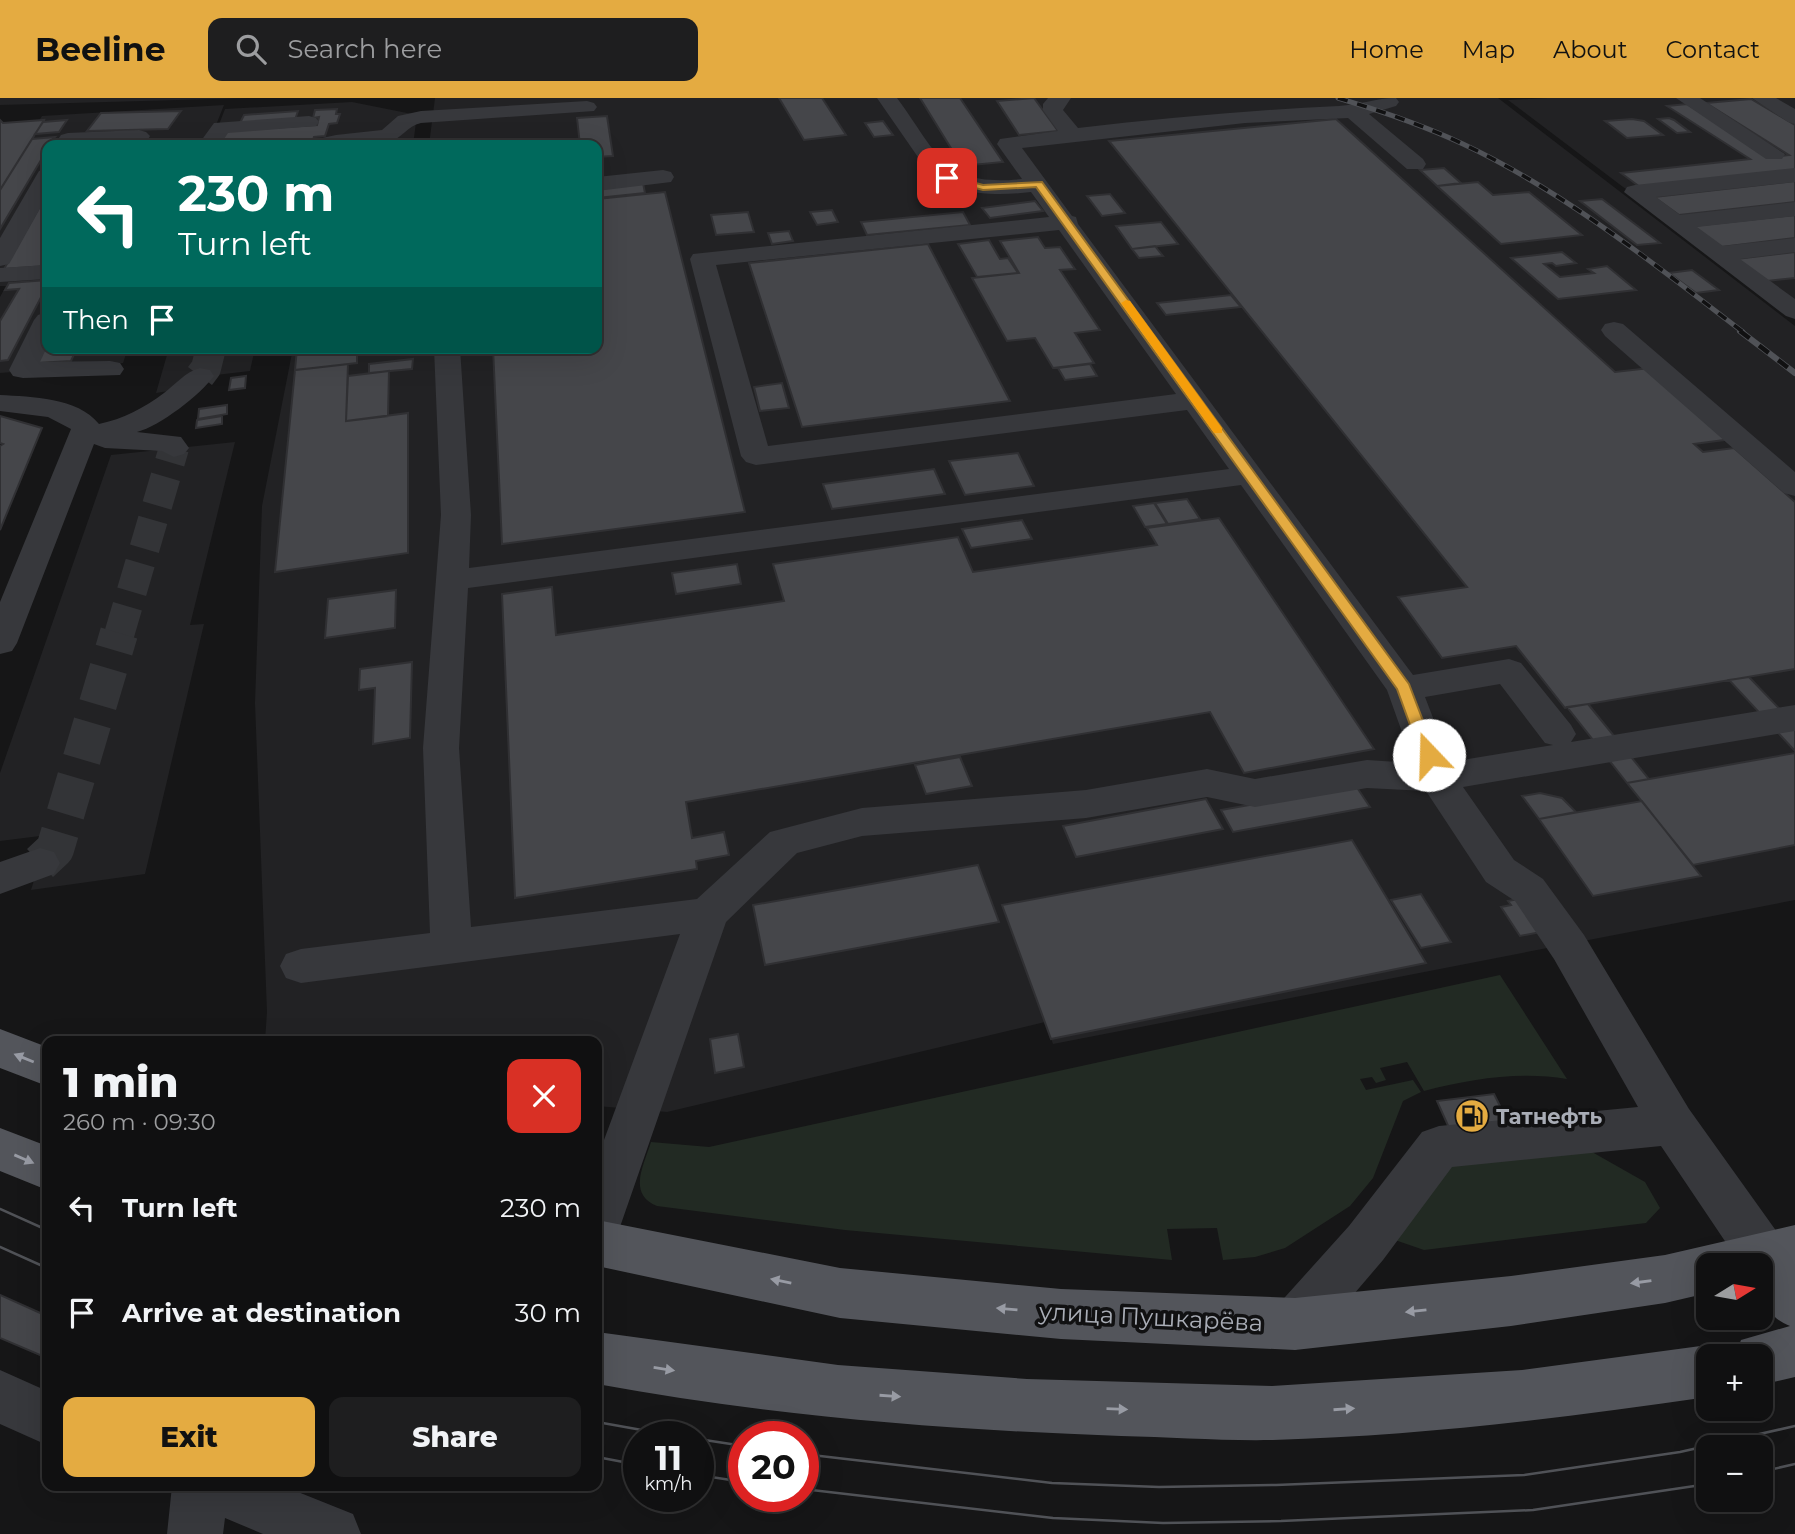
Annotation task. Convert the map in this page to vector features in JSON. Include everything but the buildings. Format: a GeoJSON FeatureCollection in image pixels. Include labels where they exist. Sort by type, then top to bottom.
{"type":"FeatureCollection","features":[{"type":"Feature","properties":{"kind":"main road"},"geometry":{"type":"LineString","coordinates":[[0,1048],[42,1065]]}},
{"type":"Feature","properties":{"kind":"main road"},"geometry":{"type":"LineString","coordinates":[[0,1149],[42,1166]]}},
{"type":"Feature","properties":{"kind":"main road","name":"улица Пушкарёва"},"geometry":{"type":"LineString","coordinates":[[602,1244],[840,1293],[1061,1314],[1295,1324],[1511,1301],[1665,1279],[1696,1272]]}},
{"type":"Feature","properties":{"kind":"main road"},"geometry":{"type":"LineString","coordinates":[[1773,1273],[1795,1303]]}},
{"type":"Feature","properties":{"kind":"main road"},"geometry":{"type":"LineString","coordinates":[[1773,1356],[1795,1351]]}},
{"type":"Feature","properties":{"kind":"main road"},"geometry":{"type":"LineString","coordinates":[[602,1359],[838,1392],[1027,1406],[1272,1413],[1522,1397],[1696,1373]]}},
{"type":"Feature","properties":{"kind":"street"},"geometry":{"type":"LineString","coordinates":[[887,98],[947,178],[983,187],[1039,184]]}},
{"type":"Feature","properties":{"kind":"street"},"geometry":{"type":"LineString","coordinates":[[1061,98],[1053,103],[1053,110],[1072,135]]}},
{"type":"Feature","properties":{"kind":"street"},"geometry":{"type":"LineString","coordinates":[[1686,98],[1774,154]]}},
{"type":"Feature","properties":{"kind":"street"},"geometry":{"type":"LineString","coordinates":[[1762,98],[1795,118]]}},
{"type":"Feature","properties":{"kind":"street"},"geometry":{"type":"LineString","coordinates":[[1390,102],[1354,112],[1312,111],[1072,135],[1009,144],[1404,688],[1437,778],[1500,870],[1529,890],[1569,947],[1673,1124],[1758,1253]]}},
{"type":"Feature","properties":{"kind":"street"},"geometry":{"type":"LineString","coordinates":[[388,140],[405,120],[421,117],[587,107]]}},
{"type":"Feature","properties":{"kind":"street"},"geometry":{"type":"LineString","coordinates":[[1354,112],[1415,164]]}},
{"type":"Feature","properties":{"kind":"street"},"geometry":{"type":"LineString","coordinates":[[68,140],[81,120]]}},
{"type":"Feature","properties":{"kind":"street"},"geometry":{"type":"LineString","coordinates":[[212,140],[220,127],[309,122]]}},
{"type":"Feature","properties":{"kind":"street"},"geometry":{"type":"LineString","coordinates":[[91,140],[139,136],[137,140]]}},
{"type":"Feature","properties":{"kind":"street"},"geometry":{"type":"LineString","coordinates":[[1795,175],[1635,192],[1795,311]]}},
{"type":"Feature","properties":{"kind":"street"},"geometry":{"type":"LineString","coordinates":[[602,183],[663,177]]}},
{"type":"Feature","properties":{"kind":"street"},"geometry":{"type":"LineString","coordinates":[[0,259],[42,185]]}},
{"type":"Feature","properties":{"kind":"street"},"geometry":{"type":"LineString","coordinates":[[1676,222],[1795,209]]}},
{"type":"Feature","properties":{"kind":"street"},"geometry":{"type":"LineString","coordinates":[[1068,222],[702,259],[756,456],[1196,400]]}},
{"type":"Feature","properties":{"kind":"street"},"geometry":{"type":"LineString","coordinates":[[1718,254],[1795,245]]}},
{"type":"Feature","properties":{"kind":"street"},"geometry":{"type":"LineString","coordinates":[[0,275],[42,272]]}},
{"type":"Feature","properties":{"kind":"street"},"geometry":{"type":"LineString","coordinates":[[1765,288],[1795,284]]}},
{"type":"Feature","properties":{"kind":"street"},"geometry":{"type":"LineString","coordinates":[[42,330],[23,370],[98,396],[171,443],[174,449]]}},
{"type":"Feature","properties":{"kind":"street"},"geometry":{"type":"LineString","coordinates":[[1614,330],[1795,487]]}},
{"type":"Feature","properties":{"kind":"street"},"geometry":{"type":"LineString","coordinates":[[447,354],[456,515],[441,748],[451,947]]}},
{"type":"Feature","properties":{"kind":"street"},"geometry":{"type":"LineString","coordinates":[[98,396],[132,425],[173,399],[200,376]]}},
{"type":"Feature","properties":{"kind":"street"},"geometry":{"type":"LineString","coordinates":[[0,403],[44,408],[75,416],[98,396]]}},
{"type":"Feature","properties":{"kind":"street"},"geometry":{"type":"LineString","coordinates":[[0,643],[98,396]]}},
{"type":"Feature","properties":{"kind":"street"},"geometry":{"type":"LineString","coordinates":[[452,580],[1250,475]]}},
{"type":"Feature","properties":{"kind":"street"},"geometry":{"type":"LineString","coordinates":[[1404,688],[1509,671],[1559,734]]}},
{"type":"Feature","properties":{"kind":"street"},"geometry":{"type":"LineString","coordinates":[[602,1210],[708,914],[784,842],[862,822],[1086,804],[1207,783],[1255,793],[1367,774],[1437,778],[1795,718]]}},
{"type":"Feature","properties":{"kind":"street"},"geometry":{"type":"LineString","coordinates":[[0,878],[40,863]]}},
{"type":"Feature","properties":{"kind":"street"},"geometry":{"type":"LineString","coordinates":[[300,966],[708,914]]}},
{"type":"Feature","properties":{"kind":"street"},"geometry":{"type":"LineString","coordinates":[[1295,1324],[1366,1243],[1439,1147],[1673,1124]]}},
{"type":"Feature","properties":{"kind":"street"},"geometry":{"type":"LineString","coordinates":[[0,1397],[42,1416]]}},
{"type":"Feature","properties":{"kind":"street"},"geometry":{"type":"LineString","coordinates":[[195,1534],[199,1491]]}},
{"type":"Feature","properties":{"kind":"street"},"geometry":{"type":"LineString","coordinates":[[226,1491],[333,1534]]}},
{"type":"Feature","properties":{"kind":"shaded area"},"geometry":{"type":"Polygon","coordinates":[[[0,98],[250,98],[0,105],[0,98]]]}},
{"type":"Feature","properties":{"kind":"shaded area"},"geometry":{"type":"Polygon","coordinates":[[[435,98],[1498,98],[1795,326],[1795,900],[1053,1044],[1045,1022],[667,1112],[602,1106],[602,1036],[265,1036],[267,1012],[255,703],[262,506],[292,354],[602,354],[602,140],[430,140],[435,98]]]}},
{"type":"Feature","properties":{"kind":"shaded area"},"geometry":{"type":"Polygon","coordinates":[[[1795,98],[1795,317],[1508,100],[1795,98]]]}},
{"type":"Feature","properties":{"kind":"shaded area"},"geometry":{"type":"Polygon","coordinates":[[[352,102],[417,115],[414,140],[213,140],[225,109],[352,102]]]}},
{"type":"Feature","properties":{"kind":"shaded area"},"geometry":{"type":"Polygon","coordinates":[[[224,105],[210,140],[42,140],[42,354],[126,354],[123,363],[0,373],[0,297],[6,286],[0,286],[0,181],[42,116],[224,105]]]}},
{"type":"Feature","properties":{"kind":"shaded area"},"geometry":{"type":"Polygon","coordinates":[[[167,354],[254,354],[250,371],[190,378],[175,390],[156,393],[167,354]]]}},
{"type":"Feature","properties":{"kind":"shaded area"},"geometry":{"type":"Polygon","coordinates":[[[235,442],[190,625],[204,624],[145,874],[31,890],[48,835],[0,841],[0,773],[111,455],[235,442]]]}},
{"type":"Feature","properties":{"kind":"shaded area"},"geometry":{"type":"Polygon","coordinates":[[[1500,975],[1567,1079],[1495,1077],[1424,1091],[1407,1062],[1380,1068],[1386,1080],[1376,1083],[1372,1077],[1360,1079],[1366,1090],[1413,1080],[1421,1092],[1403,1101],[1373,1178],[1350,1206],[1285,1248],[1255,1257],[1223,1260],[1217,1228],[1167,1229],[1172,1260],[845,1230],[657,1206],[648,1201],[640,1187],[642,1169],[651,1142],[709,1147],[1500,975]]]}},
{"type":"Feature","properties":{"kind":"shaded area"},"geometry":{"type":"Polygon","coordinates":[[[1585,1148],[1645,1182],[1660,1208],[1646,1223],[1424,1250],[1395,1240],[1446,1160],[1585,1148]]]}},
{"type":"Feature","properties":{"kind":"tunnel"},"geometry":{"type":"LineString","coordinates":[[200,376],[206,368],[210,354]]}},
{"type":"Feature","properties":{"kind":"tunnel"},"geometry":{"type":"LineString","coordinates":[[119,635],[174,448]]}},
{"type":"Feature","properties":{"kind":"tunnel"},"geometry":{"type":"LineString","coordinates":[[40,863],[55,849],[119,633]]}},
{"type":"Feature","properties":{"kind":"tram line"},"geometry":{"type":"LineString","coordinates":[[0,1209],[42,1228]]}},
{"type":"Feature","properties":{"kind":"tram line"},"geometry":{"type":"LineString","coordinates":[[0,1247],[42,1266]]}},
{"type":"Feature","properties":{"kind":"tram line"},"geometry":{"type":"LineString","coordinates":[[602,1423],[623,1427]]}},
{"type":"Feature","properties":{"kind":"tram line"},"geometry":{"type":"LineString","coordinates":[[819,1456],[1052,1483],[1159,1487],[1276,1485],[1524,1475],[1680,1452],[1795,1426]]}},
{"type":"Feature","properties":{"kind":"tram line"},"geometry":{"type":"LineString","coordinates":[[714,1441],[728,1444]]}},
{"type":"Feature","properties":{"kind":"tram line"},"geometry":{"type":"LineString","coordinates":[[602,1458],[623,1462]]}},
{"type":"Feature","properties":{"kind":"tram line"},"geometry":{"type":"LineString","coordinates":[[1773,1469],[1795,1464]]}},
{"type":"Feature","properties":{"kind":"tram line"},"geometry":{"type":"LineString","coordinates":[[714,1477],[728,1480]]}},
{"type":"Feature","properties":{"kind":"tram line"},"geometry":{"type":"LineString","coordinates":[[819,1491],[1053,1518],[1163,1523],[1281,1521],[1533,1510],[1696,1486]]}},
{"type":"Feature","properties":{"kind":"railway"},"geometry":{"type":"LineString","coordinates":[[1338,98],[1448,137],[1501,163],[1608,230],[1743,332]]}},
{"type":"Feature","properties":{"kind":"railway"},"geometry":{"type":"LineString","coordinates":[[1740,331],[1795,373]]}},
{"type":"Feature","properties":{"kind":"slow traffic"},"geometry":{"type":"LineString","coordinates":[[1126,303],[1218,431]]}},
{"type":"Feature","properties":{"kind":"place","name":"Татнефть"},"geometry":{"type":"Point","coordinates":[1472,1116]}},
{"type":"Feature","properties":{"kind":"route"},"geometry":{"type":"LineString","coordinates":[[947,178],[962,184],[983,187],[1004,188],[1039,184],[1404,688],[1429,755]]}}]}
